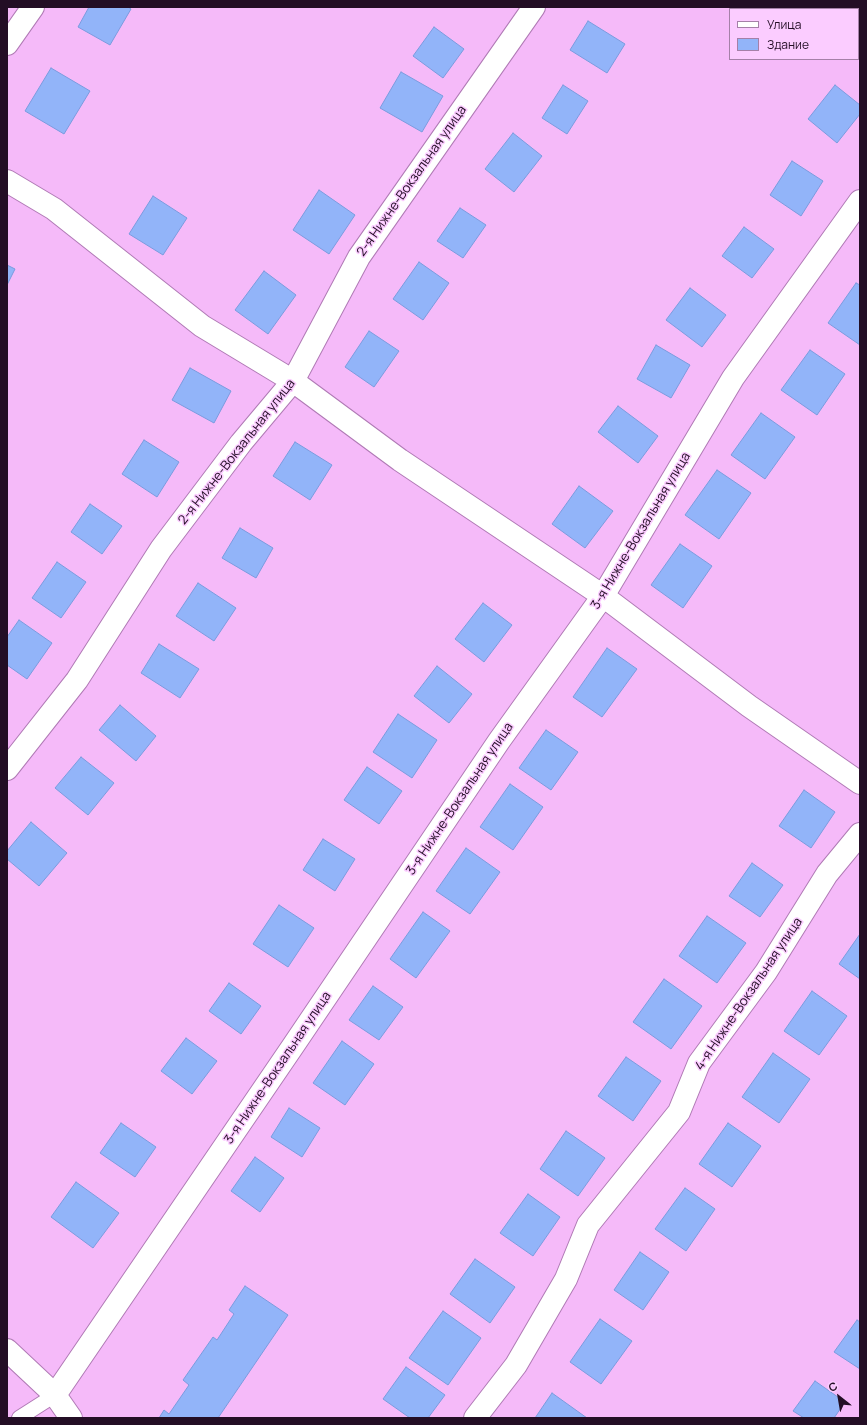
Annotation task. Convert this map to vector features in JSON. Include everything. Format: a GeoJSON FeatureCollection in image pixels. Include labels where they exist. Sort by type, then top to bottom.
{"type":"FeatureCollection","features":[{"type":"Feature","properties":{"kind":"street"},"geometry":{"type":"LineString","coordinates":[[7,44],[33,7]]}},
{"type":"Feature","properties":{"kind":"street","name":"2-я Нижне-Вокзальная улица"},"geometry":{"type":"LineString","coordinates":[[7,769],[77,680],[161,549],[241,443],[293,381],[359,257],[534,7]]}},
{"type":"Feature","properties":{"kind":"street"},"geometry":{"type":"LineString","coordinates":[[7,181],[54,209],[202,326],[293,381],[400,460],[603,596],[749,706],[860,783]]}},
{"type":"Feature","properties":{"kind":"street","name":"3-я Нижне-Вокзальная улица"},"geometry":{"type":"LineString","coordinates":[[55,1395],[499,740],[603,596],[733,378],[860,201]]}},
{"type":"Feature","properties":{"kind":"street","name":"4-я Нижне-Вокзальная улица"},"geometry":{"type":"LineString","coordinates":[[475,1418],[516,1365],[566,1279],[588,1225],[679,1112],[699,1063],[766,972],[827,874],[860,834]]}},
{"type":"Feature","properties":{"kind":"street"},"geometry":{"type":"LineString","coordinates":[[7,1350],[55,1395],[71,1418]]}},
{"type":"Feature","properties":{"kind":"lane"},"geometry":{"type":"LineString","coordinates":[[19,1418],[55,1395]]}},
{"type":"Feature","properties":{"kind":"building"},"geometry":{"type":"Polygon","coordinates":[[[89,7],[128,7],[131,9],[110,45],[78,27],[89,7]]]}},
{"type":"Feature","properties":{"kind":"building"},"geometry":{"type":"Polygon","coordinates":[[[588,21],[625,44],[607,73],[570,50],[588,21]]]}},
{"type":"Feature","properties":{"kind":"building"},"geometry":{"type":"Polygon","coordinates":[[[434,27],[464,49],[443,78],[413,56],[434,27]]]}},
{"type":"Feature","properties":{"kind":"building"},"geometry":{"type":"Polygon","coordinates":[[[51,68],[90,91],[64,134],[25,111],[51,68]]]}},
{"type":"Feature","properties":{"kind":"building"},"geometry":{"type":"Polygon","coordinates":[[[401,72],[443,96],[422,132],[380,108],[401,72]]]}},
{"type":"Feature","properties":{"kind":"building"},"geometry":{"type":"Polygon","coordinates":[[[563,85],[588,101],[567,134],[542,118],[563,85]]]}},
{"type":"Feature","properties":{"kind":"building"},"geometry":{"type":"Polygon","coordinates":[[[835,85],[860,105],[860,114],[837,143],[808,119],[835,85]]]}},
{"type":"Feature","properties":{"kind":"building"},"geometry":{"type":"Polygon","coordinates":[[[513,133],[542,156],[514,192],[485,169],[513,133]]]}},
{"type":"Feature","properties":{"kind":"building"},"geometry":{"type":"Polygon","coordinates":[[[792,161],[823,181],[801,216],[770,195],[792,161]]]}},
{"type":"Feature","properties":{"kind":"building"},"geometry":{"type":"Polygon","coordinates":[[[319,190],[355,215],[329,254],[293,230],[319,190]]]}},
{"type":"Feature","properties":{"kind":"building"},"geometry":{"type":"Polygon","coordinates":[[[153,196],[187,218],[163,255],[129,234],[153,196]]]}},
{"type":"Feature","properties":{"kind":"building"},"geometry":{"type":"Polygon","coordinates":[[[460,208],[486,225],[463,258],[437,241],[460,208]]]}},
{"type":"Feature","properties":{"kind":"building"},"geometry":{"type":"Polygon","coordinates":[[[744,227],[774,249],[752,278],[722,256],[744,227]]]}},
{"type":"Feature","properties":{"kind":"building"},"geometry":{"type":"Polygon","coordinates":[[[419,262],[449,283],[423,320],[393,299],[419,262]]]}},
{"type":"Feature","properties":{"kind":"building"},"geometry":{"type":"Polygon","coordinates":[[[7,265],[15,269],[7,285],[7,265]]]}},
{"type":"Feature","properties":{"kind":"building"},"geometry":{"type":"Polygon","coordinates":[[[264,271],[296,295],[268,334],[235,310],[264,271]]]}},
{"type":"Feature","properties":{"kind":"building"},"geometry":{"type":"Polygon","coordinates":[[[856,283],[860,285],[860,345],[828,323],[856,283]]]}},
{"type":"Feature","properties":{"kind":"building"},"geometry":{"type":"Polygon","coordinates":[[[690,288],[726,315],[702,347],[666,320],[690,288]]]}},
{"type":"Feature","properties":{"kind":"building"},"geometry":{"type":"Polygon","coordinates":[[[369,331],[399,351],[374,387],[345,367],[369,331]]]}},
{"type":"Feature","properties":{"kind":"building"},"geometry":{"type":"Polygon","coordinates":[[[656,345],[690,365],[671,398],[637,379],[656,345]]]}},
{"type":"Feature","properties":{"kind":"building"},"geometry":{"type":"Polygon","coordinates":[[[810,350],[845,374],[817,415],[781,390],[810,350]]]}},
{"type":"Feature","properties":{"kind":"building"},"geometry":{"type":"Polygon","coordinates":[[[190,368],[231,391],[214,423],[172,400],[190,368]]]}},
{"type":"Feature","properties":{"kind":"building"},"geometry":{"type":"Polygon","coordinates":[[[618,406],[658,436],[638,463],[598,432],[618,406]]]}},
{"type":"Feature","properties":{"kind":"building"},"geometry":{"type":"Polygon","coordinates":[[[761,413],[795,437],[765,479],[731,455],[761,413]]]}},
{"type":"Feature","properties":{"kind":"building"},"geometry":{"type":"Polygon","coordinates":[[[144,440],[179,462],[157,497],[122,474],[144,440]]]}},
{"type":"Feature","properties":{"kind":"building"},"geometry":{"type":"Polygon","coordinates":[[[295,442],[332,465],[310,500],[273,476],[295,442]]]}},
{"type":"Feature","properties":{"kind":"building"},"geometry":{"type":"Polygon","coordinates":[[[717,470],[751,493],[719,539],[685,515],[717,470]]]}},
{"type":"Feature","properties":{"kind":"building"},"geometry":{"type":"Polygon","coordinates":[[[579,486],[613,511],[585,548],[552,524],[579,486]]]}},
{"type":"Feature","properties":{"kind":"building"},"geometry":{"type":"Polygon","coordinates":[[[90,504],[122,526],[102,554],[71,532],[90,504]]]}},
{"type":"Feature","properties":{"kind":"building"},"geometry":{"type":"Polygon","coordinates":[[[240,528],[273,548],[256,578],[222,558],[240,528]]]}},
{"type":"Feature","properties":{"kind":"building"},"geometry":{"type":"Polygon","coordinates":[[[680,544],[712,566],[683,608],[651,585],[680,544]]]}},
{"type":"Feature","properties":{"kind":"building"},"geometry":{"type":"Polygon","coordinates":[[[57,562],[86,582],[61,618],[32,598],[57,562]]]}},
{"type":"Feature","properties":{"kind":"building"},"geometry":{"type":"Polygon","coordinates":[[[198,583],[236,608],[214,641],[176,616],[198,583]]]}},
{"type":"Feature","properties":{"kind":"building"},"geometry":{"type":"Polygon","coordinates":[[[483,603],[512,625],[484,662],[455,639],[483,603]]]}},
{"type":"Feature","properties":{"kind":"building"},"geometry":{"type":"Polygon","coordinates":[[[19,620],[52,643],[27,679],[7,665],[7,637],[19,620]]]}},
{"type":"Feature","properties":{"kind":"building"},"geometry":{"type":"Polygon","coordinates":[[[159,644],[199,669],[180,698],[141,673],[159,644]]]}},
{"type":"Feature","properties":{"kind":"building"},"geometry":{"type":"Polygon","coordinates":[[[607,648],[637,669],[602,717],[573,697],[607,648]]]}},
{"type":"Feature","properties":{"kind":"building"},"geometry":{"type":"Polygon","coordinates":[[[437,666],[472,694],[449,723],[414,696],[437,666]]]}},
{"type":"Feature","properties":{"kind":"building"},"geometry":{"type":"Polygon","coordinates":[[[120,705],[156,736],[136,761],[99,730],[120,705]]]}},
{"type":"Feature","properties":{"kind":"building"},"geometry":{"type":"Polygon","coordinates":[[[398,714],[437,740],[412,778],[373,752],[398,714]]]}},
{"type":"Feature","properties":{"kind":"building"},"geometry":{"type":"Polygon","coordinates":[[[546,730],[578,752],[551,790],[519,768],[546,730]]]}},
{"type":"Feature","properties":{"kind":"building"},"geometry":{"type":"Polygon","coordinates":[[[81,757],[114,783],[88,815],[55,788],[81,757]]]}},
{"type":"Feature","properties":{"kind":"building"},"geometry":{"type":"Polygon","coordinates":[[[367,767],[402,791],[379,824],[344,800],[367,767]]]}},
{"type":"Feature","properties":{"kind":"building"},"geometry":{"type":"Polygon","coordinates":[[[510,784],[543,807],[513,850],[480,827],[510,784]]]}},
{"type":"Feature","properties":{"kind":"building"},"geometry":{"type":"Polygon","coordinates":[[[804,790],[835,812],[811,848],[779,826],[804,790]]]}},
{"type":"Feature","properties":{"kind":"building"},"geometry":{"type":"Polygon","coordinates":[[[31,822],[67,853],[39,886],[7,859],[7,851],[31,822]]]}},
{"type":"Feature","properties":{"kind":"building"},"geometry":{"type":"Polygon","coordinates":[[[323,839],[355,859],[335,891],[303,870],[323,839]]]}},
{"type":"Feature","properties":{"kind":"building"},"geometry":{"type":"Polygon","coordinates":[[[466,848],[500,872],[470,914],[436,891],[466,848]]]}},
{"type":"Feature","properties":{"kind":"building"},"geometry":{"type":"Polygon","coordinates":[[[752,863],[783,885],[760,917],[729,896],[752,863]]]}},
{"type":"Feature","properties":{"kind":"building"},"geometry":{"type":"Polygon","coordinates":[[[279,905],[314,928],[288,967],[253,944],[279,905]]]}},
{"type":"Feature","properties":{"kind":"building"},"geometry":{"type":"Polygon","coordinates":[[[423,912],[450,931],[416,978],[390,959],[423,912]]]}},
{"type":"Feature","properties":{"kind":"building"},"geometry":{"type":"Polygon","coordinates":[[[707,916],[746,943],[717,983],[679,956],[707,916]]]}},
{"type":"Feature","properties":{"kind":"building"},"geometry":{"type":"Polygon","coordinates":[[[860,934],[860,979],[839,964],[860,934]]]}},
{"type":"Feature","properties":{"kind":"building"},"geometry":{"type":"Polygon","coordinates":[[[664,979],[702,1006],[671,1049],[633,1022],[664,979]]]}},
{"type":"Feature","properties":{"kind":"building"},"geometry":{"type":"Polygon","coordinates":[[[229,983],[261,1006],[241,1034],[209,1011],[229,983]]]}},
{"type":"Feature","properties":{"kind":"building"},"geometry":{"type":"Polygon","coordinates":[[[373,986],[403,1007],[379,1040],[349,1020],[373,986]]]}},
{"type":"Feature","properties":{"kind":"building"},"geometry":{"type":"Polygon","coordinates":[[[812,991],[847,1016],[819,1055],[784,1031],[812,991]]]}},
{"type":"Feature","properties":{"kind":"building"},"geometry":{"type":"Polygon","coordinates":[[[186,1038],[217,1061],[192,1094],[161,1071],[186,1038]]]}},
{"type":"Feature","properties":{"kind":"building"},"geometry":{"type":"Polygon","coordinates":[[[342,1041],[374,1064],[345,1105],[313,1083],[342,1041]]]}},
{"type":"Feature","properties":{"kind":"building"},"geometry":{"type":"Polygon","coordinates":[[[773,1053],[810,1079],[779,1123],[742,1097],[773,1053]]]}},
{"type":"Feature","properties":{"kind":"building"},"geometry":{"type":"Polygon","coordinates":[[[626,1057],[661,1081],[633,1121],[598,1096],[626,1057]]]}},
{"type":"Feature","properties":{"kind":"building"},"geometry":{"type":"Polygon","coordinates":[[[289,1108],[320,1128],[302,1157],[271,1137],[289,1108]]]}},
{"type":"Feature","properties":{"kind":"building"},"geometry":{"type":"Polygon","coordinates":[[[121,1123],[156,1147],[135,1177],[100,1153],[121,1123]]]}},
{"type":"Feature","properties":{"kind":"building"},"geometry":{"type":"Polygon","coordinates":[[[728,1123],[761,1146],[732,1187],[699,1164],[728,1123]]]}},
{"type":"Feature","properties":{"kind":"building"},"geometry":{"type":"Polygon","coordinates":[[[566,1131],[605,1158],[578,1196],[540,1169],[566,1131]]]}},
{"type":"Feature","properties":{"kind":"building"},"geometry":{"type":"Polygon","coordinates":[[[255,1157],[284,1178],[260,1212],[231,1191],[255,1157]]]}},
{"type":"Feature","properties":{"kind":"building"},"geometry":{"type":"Polygon","coordinates":[[[76,1182],[119,1213],[93,1248],[51,1217],[76,1182]]]}},
{"type":"Feature","properties":{"kind":"building"},"geometry":{"type":"Polygon","coordinates":[[[685,1188],[715,1209],[686,1251],[655,1229],[685,1188]]]}},
{"type":"Feature","properties":{"kind":"building"},"geometry":{"type":"Polygon","coordinates":[[[528,1194],[560,1217],[533,1256],[500,1233],[528,1194]]]}},
{"type":"Feature","properties":{"kind":"building"},"geometry":{"type":"Polygon","coordinates":[[[640,1252],[669,1272],[643,1310],[614,1290],[640,1252]]]}},
{"type":"Feature","properties":{"kind":"building"},"geometry":{"type":"Polygon","coordinates":[[[475,1259],[515,1287],[490,1323],[450,1294],[475,1259]]]}},
{"type":"Feature","properties":{"kind":"building"},"geometry":{"type":"Polygon","coordinates":[[[245,1286],[288,1315],[218,1418],[159,1418],[164,1410],[169,1414],[189,1385],[183,1380],[213,1337],[217,1340],[234,1314],[229,1310],[245,1286]]]}},
{"type":"Feature","properties":{"kind":"building"},"geometry":{"type":"Polygon","coordinates":[[[443,1311],[481,1338],[448,1385],[409,1358],[443,1311]]]}},
{"type":"Feature","properties":{"kind":"building"},"geometry":{"type":"Polygon","coordinates":[[[600,1319],[632,1341],[601,1384],[570,1362],[600,1319]]]}},
{"type":"Feature","properties":{"kind":"building"},"geometry":{"type":"Polygon","coordinates":[[[857,1320],[860,1322],[860,1369],[834,1352],[857,1320]]]}},
{"type":"Feature","properties":{"kind":"building"},"geometry":{"type":"Polygon","coordinates":[[[406,1367],[445,1395],[428,1418],[410,1418],[383,1399],[406,1367]]]}},
{"type":"Feature","properties":{"kind":"building"},"geometry":{"type":"Polygon","coordinates":[[[815,1381],[845,1402],[834,1418],[804,1418],[793,1411],[815,1381]]]}},
{"type":"Feature","properties":{"kind":"building"},"geometry":{"type":"Polygon","coordinates":[[[552,1393],[587,1418],[535,1418],[552,1393]]]}}]}
